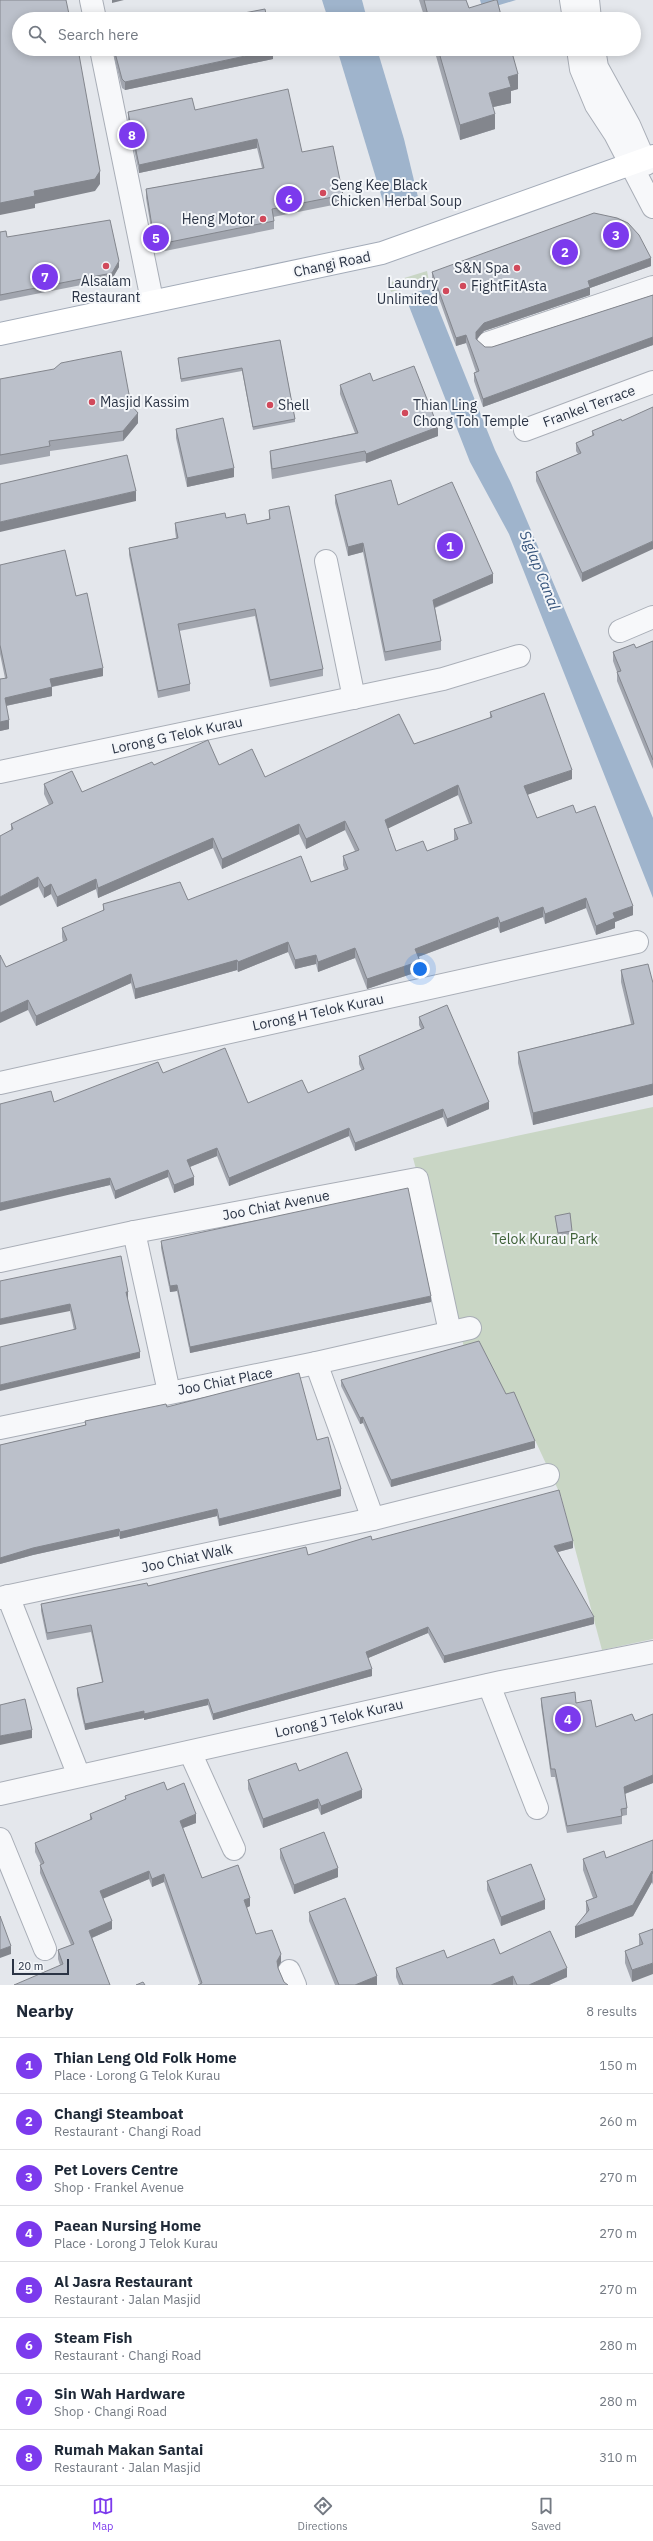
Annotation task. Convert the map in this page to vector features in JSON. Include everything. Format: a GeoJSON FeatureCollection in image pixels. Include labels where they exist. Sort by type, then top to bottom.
{"type":"FeatureCollection","features":[{"type":"Feature","properties":{"kind":"main road","name":"Changi Road"},"geometry":{"type":"LineString","coordinates":[[0,334],[152,300],[382,253],[645,164]]}},
{"type":"Feature","properties":{"kind":"street"},"geometry":{"type":"LineString","coordinates":[[91,0],[94,12]]}},
{"type":"Feature","properties":{"kind":"street"},"geometry":{"type":"LineString","coordinates":[[571,0],[573,12]]}},
{"type":"Feature","properties":{"kind":"street"},"geometry":{"type":"LineString","coordinates":[[588,0],[589,12]]}},
{"type":"Feature","properties":{"kind":"street"},"geometry":{"type":"LineString","coordinates":[[102,56],[152,300]]}},
{"type":"Feature","properties":{"kind":"street"},"geometry":{"type":"LineString","coordinates":[[579,56],[581,68],[596,105],[645,164]]}},
{"type":"Feature","properties":{"kind":"street"},"geometry":{"type":"LineString","coordinates":[[595,56],[597,67],[629,125],[645,164],[653,207]]}},
{"type":"Feature","properties":{"kind":"street"},"geometry":{"type":"LineString","coordinates":[[488,343],[653,287]]}},
{"type":"Feature","properties":{"kind":"street","name":"Frankel Terrace"},"geometry":{"type":"LineString","coordinates":[[525,430],[653,382]]}},
{"type":"Feature","properties":{"kind":"street"},"geometry":{"type":"LineString","coordinates":[[326,561],[354,698]]}},
{"type":"Feature","properties":{"kind":"street"},"geometry":{"type":"LineString","coordinates":[[620,631],[653,617]]}},
{"type":"Feature","properties":{"kind":"street","name":"Lorong G Telok Kurau"},"geometry":{"type":"LineString","coordinates":[[0,772],[443,679],[519,656]]}},
{"type":"Feature","properties":{"kind":"street","name":"Lorong H Telok Kurau"},"geometry":{"type":"LineString","coordinates":[[0,1083],[637,942]]}},
{"type":"Feature","properties":{"kind":"street","name":"Joo Chiat Avenue"},"geometry":{"type":"LineString","coordinates":[[0,1261],[134,1232],[417,1178]]}},
{"type":"Feature","properties":{"kind":"street","name":"Joo Chiat Place"},"geometry":{"type":"LineString","coordinates":[[0,1428],[169,1392],[316,1363],[459,1330],[417,1178]]}},
{"type":"Feature","properties":{"kind":"street"},"geometry":{"type":"LineString","coordinates":[[134,1232],[169,1392]]}},
{"type":"Feature","properties":{"kind":"street"},"geometry":{"type":"LineString","coordinates":[[316,1363],[373,1519]]}},
{"type":"Feature","properties":{"kind":"street","name":"Joo Chiat Walk"},"geometry":{"type":"LineString","coordinates":[[4,1597],[373,1519],[548,1475]]}},
{"type":"Feature","properties":{"kind":"street"},"geometry":{"type":"LineString","coordinates":[[4,1597],[79,1776]]}},
{"type":"Feature","properties":{"kind":"street","name":"Lorong J Telok Kurau"},"geometry":{"type":"LineString","coordinates":[[0,1794],[489,1685],[653,1652]]}},
{"type":"Feature","properties":{"kind":"street"},"geometry":{"type":"LineString","coordinates":[[489,1685],[537,1808]]}},
{"type":"Feature","properties":{"kind":"street"},"geometry":{"type":"LineString","coordinates":[[190,1752],[234,1849]]}},
{"type":"Feature","properties":{"kind":"street"},"geometry":{"type":"LineString","coordinates":[[0,1840],[45,1949]]}},
{"type":"Feature","properties":{"kind":"green space"},"geometry":{"type":"Polygon","coordinates":[[[427,271],[429,281],[391,292],[388,283],[427,271]]]}},
{"type":"Feature","properties":{"kind":"green space","name":"Telok Kurau Park"},"geometry":{"type":"Polygon","coordinates":[[[653,1107],[653,1639],[602,1650],[561,1496],[515,1397],[506,1399],[464,1347],[413,1158],[653,1107]]]}},
{"type":"Feature","properties":{"kind":"water"},"geometry":{"type":"Polygon","coordinates":[[[322,0],[362,0],[365,12],[326,12],[322,0]]]}},
{"type":"Feature","properties":{"kind":"water"},"geometry":{"type":"Polygon","coordinates":[[[480,0],[516,0],[483,10],[480,0]]]}},
{"type":"Feature","properties":{"kind":"water"},"geometry":{"type":"Polygon","coordinates":[[[339,56],[379,56],[404,139],[418,197],[385,208],[339,56]]]}},
{"type":"Feature","properties":{"kind":"water","name":"Siglap Canal"},"geometry":{"type":"Polygon","coordinates":[[[430,288],[495,450],[511,483],[653,818],[653,898],[509,534],[470,462],[405,296],[430,288]]]}},
{"type":"Feature","properties":{"kind":"building"},"geometry":{"type":"Polygon","coordinates":[[[0,0],[66,0],[69,12],[12,12],[12,56],[79,56],[100,171],[95,179],[34,191],[35,196],[0,203],[0,0]]]}},
{"type":"Feature","properties":{"kind":"building"},"geometry":{"type":"Polygon","coordinates":[[[424,0],[466,0],[469,8],[497,0],[500,12],[427,12],[424,0]]]}},
{"type":"Feature","properties":{"kind":"building"},"geometry":{"type":"Polygon","coordinates":[[[265,9],[266,12],[249,12],[265,9]]]}},
{"type":"Feature","properties":{"kind":"building"},"geometry":{"type":"Polygon","coordinates":[[[116,56],[245,56],[125,82],[122,79],[116,56]]]}},
{"type":"Feature","properties":{"kind":"building"},"geometry":{"type":"Polygon","coordinates":[[[440,56],[513,56],[518,74],[508,77],[511,87],[489,93],[495,114],[460,125],[440,56]]]}},
{"type":"Feature","properties":{"kind":"building"},"geometry":{"type":"Polygon","coordinates":[[[288,89],[302,152],[333,146],[343,195],[272,209],[274,221],[155,245],[146,189],[264,168],[257,139],[139,165],[128,112],[192,98],[195,110],[288,89]]]}},
{"type":"Feature","properties":{"kind":"building"},"geometry":{"type":"Polygon","coordinates":[[[594,213],[617,218],[628,223],[639,235],[651,258],[588,281],[590,287],[484,323],[476,332],[476,339],[485,347],[492,347],[653,295],[653,337],[483,399],[474,373],[479,371],[466,335],[456,338],[432,272],[594,213]]]}},
{"type":"Feature","properties":{"kind":"building"},"geometry":{"type":"Polygon","coordinates":[[[110,220],[119,261],[112,273],[0,295],[0,232],[6,231],[7,237],[110,220]]]}},
{"type":"Feature","properties":{"kind":"building"},"geometry":{"type":"Polygon","coordinates":[[[280,340],[295,419],[253,427],[242,368],[181,379],[178,358],[280,340]]]}},
{"type":"Feature","properties":{"kind":"building","name":"Masjid Kassim"},"geometry":{"type":"Polygon","coordinates":[[[121,351],[131,405],[138,413],[123,431],[49,441],[50,446],[0,455],[0,379],[54,369],[61,363],[121,351]]]}},
{"type":"Feature","properties":{"kind":"building"},"geometry":{"type":"Polygon","coordinates":[[[414,366],[438,427],[366,454],[365,451],[272,469],[270,451],[358,433],[340,385],[370,373],[373,381],[414,366]]]}},
{"type":"Feature","properties":{"kind":"building"},"geometry":{"type":"Polygon","coordinates":[[[653,407],[653,541],[582,573],[536,472],[581,453],[576,443],[594,435],[592,431],[621,419],[622,421],[653,407]]]}},
{"type":"Feature","properties":{"kind":"building"},"geometry":{"type":"Polygon","coordinates":[[[223,418],[234,468],[187,478],[176,429],[223,418]]]}},
{"type":"Feature","properties":{"kind":"building"},"geometry":{"type":"Polygon","coordinates":[[[127,455],[136,491],[0,522],[0,484],[127,455]]]}},
{"type":"Feature","properties":{"kind":"building"},"geometry":{"type":"Polygon","coordinates":[[[391,480],[398,505],[452,482],[493,574],[433,600],[441,641],[385,652],[363,543],[348,547],[335,495],[391,480]]]}},
{"type":"Feature","properties":{"kind":"building"},"geometry":{"type":"Polygon","coordinates":[[[289,506],[323,669],[270,680],[255,609],[178,624],[190,684],[158,691],[129,548],[178,538],[175,523],[225,513],[226,518],[245,514],[247,524],[270,519],[269,510],[289,506]]]}},
{"type":"Feature","properties":{"kind":"building"},"geometry":{"type":"Polygon","coordinates":[[[65,550],[76,596],[87,593],[103,668],[50,679],[52,687],[5,698],[9,720],[0,722],[0,679],[7,678],[0,645],[0,565],[65,550]]]}},
{"type":"Feature","properties":{"kind":"building"},"geometry":{"type":"Polygon","coordinates":[[[653,641],[653,760],[617,672],[621,671],[613,652],[634,644],[636,648],[653,641]]]}},
{"type":"Feature","properties":{"kind":"building"},"geometry":{"type":"Polygon","coordinates":[[[544,693],[572,770],[524,786],[537,818],[573,805],[576,813],[595,806],[633,906],[613,913],[615,918],[596,926],[586,898],[545,914],[543,907],[500,923],[498,917],[415,949],[420,961],[367,979],[355,948],[318,962],[316,955],[295,960],[288,942],[238,962],[237,960],[135,989],[131,974],[36,1016],[28,1000],[0,1013],[0,955],[6,967],[67,940],[62,928],[104,910],[103,904],[180,882],[188,900],[301,856],[311,882],[348,869],[343,856],[359,850],[345,821],[306,839],[299,824],[222,859],[213,838],[98,888],[96,879],[57,897],[51,884],[44,888],[38,877],[0,897],[0,836],[13,829],[11,824],[53,803],[44,784],[72,771],[82,792],[152,762],[154,765],[208,740],[219,765],[252,749],[265,777],[399,714],[414,744],[492,717],[490,712],[544,693]],[[458,785],[385,820],[396,851],[423,841],[427,851],[458,839],[454,829],[472,823],[458,785]]]}},
{"type":"Feature","properties":{"kind":"building"},"geometry":{"type":"Polygon","coordinates":[[[648,964],[653,983],[653,1084],[533,1113],[518,1052],[634,1024],[621,970],[648,964]]]}},
{"type":"Feature","properties":{"kind":"building"},"geometry":{"type":"Polygon","coordinates":[[[447,1005],[489,1102],[447,1119],[443,1109],[355,1143],[349,1128],[229,1178],[217,1148],[187,1160],[194,1177],[174,1185],[168,1170],[115,1191],[110,1178],[0,1203],[0,1104],[51,1091],[54,1102],[158,1062],[163,1073],[225,1048],[248,1103],[302,1080],[308,1093],[364,1069],[359,1056],[424,1028],[419,1017],[447,1005]]]}},
{"type":"Feature","properties":{"kind":"building"},"geometry":{"type":"Polygon","coordinates":[[[408,1188],[431,1296],[190,1347],[177,1285],[170,1286],[161,1241],[408,1188]]]}},
{"type":"Feature","properties":{"kind":"building"},"geometry":{"type":"Polygon","coordinates":[[[570,1213],[572,1231],[558,1233],[555,1216],[570,1213]]]}},
{"type":"Feature","properties":{"kind":"building"},"geometry":{"type":"Polygon","coordinates":[[[121,1256],[128,1292],[126,1292],[140,1352],[0,1385],[0,1347],[76,1329],[70,1304],[0,1319],[0,1281],[121,1256]]]}},
{"type":"Feature","properties":{"kind":"building"},"geometry":{"type":"Polygon","coordinates":[[[479,1341],[506,1394],[514,1392],[535,1441],[391,1480],[363,1417],[360,1418],[341,1380],[479,1341]]]}},
{"type":"Feature","properties":{"kind":"building"},"geometry":{"type":"Polygon","coordinates":[[[299,1373],[317,1440],[328,1437],[341,1489],[219,1519],[217,1509],[120,1532],[119,1529],[33,1548],[0,1558],[0,1445],[86,1425],[85,1421],[166,1404],[167,1407],[299,1373]]]}},
{"type":"Feature","properties":{"kind":"building"},"geometry":{"type":"Polygon","coordinates":[[[559,1490],[573,1541],[554,1546],[594,1617],[444,1656],[428,1627],[366,1652],[372,1669],[213,1714],[208,1699],[144,1714],[144,1711],[85,1724],[77,1688],[103,1682],[91,1625],[47,1633],[41,1604],[147,1583],[148,1586],[306,1547],[308,1555],[371,1536],[372,1540],[559,1490]]]}},
{"type":"Feature","properties":{"kind":"building"},"geometry":{"type":"Polygon","coordinates":[[[575,1692],[576,1703],[591,1700],[596,1727],[632,1714],[635,1721],[653,1714],[653,1775],[624,1787],[627,1808],[621,1809],[622,1816],[567,1826],[555,1769],[551,1769],[541,1698],[575,1692]]]}},
{"type":"Feature","properties":{"kind":"building"},"geometry":{"type":"Polygon","coordinates":[[[25,1699],[32,1730],[0,1736],[0,1705],[25,1699]]]}},
{"type":"Feature","properties":{"kind":"building"},"geometry":{"type":"Polygon","coordinates":[[[347,1752],[362,1790],[321,1806],[318,1799],[263,1819],[248,1780],[296,1763],[299,1771],[347,1752]]]}},
{"type":"Feature","properties":{"kind":"building"},"geometry":{"type":"Polygon","coordinates":[[[164,1782],[167,1790],[184,1783],[196,1814],[180,1821],[202,1878],[238,1865],[250,1898],[244,1900],[256,1934],[272,1930],[281,1954],[277,1961],[278,1968],[284,1982],[288,1985],[198,1985],[202,1983],[164,1874],[152,1879],[149,1871],[100,1891],[112,1921],[89,1931],[110,1985],[14,1985],[63,1964],[58,1950],[74,1944],[40,1865],[44,1863],[35,1843],[92,1819],[90,1814],[126,1799],[125,1796],[164,1782]]]}},
{"type":"Feature","properties":{"kind":"building"},"geometry":{"type":"Polygon","coordinates":[[[324,1832],[338,1868],[294,1885],[280,1849],[324,1832]]]}},
{"type":"Feature","properties":{"kind":"building"},"geometry":{"type":"Polygon","coordinates":[[[653,1840],[653,1874],[652,1871],[633,1905],[575,1927],[589,1910],[586,1901],[597,1897],[583,1859],[604,1851],[606,1858],[653,1840]]]}},
{"type":"Feature","properties":{"kind":"building"},"geometry":{"type":"Polygon","coordinates":[[[531,1864],[545,1900],[501,1917],[487,1881],[531,1864]]]}},
{"type":"Feature","properties":{"kind":"building"},"geometry":{"type":"Polygon","coordinates":[[[345,1898],[377,1976],[355,1985],[339,1985],[309,1912],[345,1898]]]}},
{"type":"Feature","properties":{"kind":"building"},"geometry":{"type":"Polygon","coordinates":[[[0,1916],[11,1946],[0,1950],[0,1916]]]}},
{"type":"Feature","properties":{"kind":"building"},"geometry":{"type":"Polygon","coordinates":[[[653,1929],[653,1963],[632,1970],[625,1951],[643,1944],[639,1934],[653,1929]]]}},
{"type":"Feature","properties":{"kind":"building"},"geometry":{"type":"Polygon","coordinates":[[[550,1931],[567,1968],[529,1985],[517,1985],[513,1976],[491,1985],[403,1985],[396,1968],[444,1950],[447,1958],[494,1939],[500,1954],[550,1931]]]}},
{"type":"Feature","properties":{"kind":"building"},"geometry":{"type":"Polygon","coordinates":[[[143,1982],[145,1985],[136,1985],[143,1982]]]}},
{"type":"Feature","properties":{"kind":"place","name":"Rumah Makan Santai"},"geometry":{"type":"Point","coordinates":[132,135]}},
{"type":"Feature","properties":{"kind":"place","name":"Seng Kee Black Chicken Herbal Soup"},"geometry":{"type":"Point","coordinates":[323,193]}},
{"type":"Feature","properties":{"kind":"place","name":"Steam Fish"},"geometry":{"type":"Point","coordinates":[289,199]}},
{"type":"Feature","properties":{"kind":"place","name":"Heng Motor"},"geometry":{"type":"Point","coordinates":[263,219]}},
{"type":"Feature","properties":{"kind":"place","name":"Pet Lovers Centre"},"geometry":{"type":"Point","coordinates":[616,235]}},
{"type":"Feature","properties":{"kind":"place","name":"Al Jasra Restaurant"},"geometry":{"type":"Point","coordinates":[156,238]}},
{"type":"Feature","properties":{"kind":"place","name":"Changi Steamboat"},"geometry":{"type":"Point","coordinates":[565,252]}},
{"type":"Feature","properties":{"kind":"place","name":"Alsalam Restaurant"},"geometry":{"type":"Point","coordinates":[106,266]}},
{"type":"Feature","properties":{"kind":"place","name":"S&N Spa"},"geometry":{"type":"Point","coordinates":[517,268]}},
{"type":"Feature","properties":{"kind":"place","name":"Sin Wah Hardware"},"geometry":{"type":"Point","coordinates":[45,277]}},
{"type":"Feature","properties":{"kind":"place","name":"FightFitAsta"},"geometry":{"type":"Point","coordinates":[463,286]}},
{"type":"Feature","properties":{"kind":"place","name":"Laundry Unlimited"},"geometry":{"type":"Point","coordinates":[446,291]}},
{"type":"Feature","properties":{"kind":"place","name":"Masjid Kassim"},"geometry":{"type":"Point","coordinates":[92,402]}},
{"type":"Feature","properties":{"kind":"place","name":"Shell"},"geometry":{"type":"Point","coordinates":[270,405]}},
{"type":"Feature","properties":{"kind":"place","name":"Thian Ling Chong Toh Temple"},"geometry":{"type":"Point","coordinates":[405,413]}},
{"type":"Feature","properties":{"kind":"place","name":"Thian Leng Old Folk Home"},"geometry":{"type":"Point","coordinates":[450,546]}},
{"type":"Feature","properties":{"kind":"place","name":"Paean Nursing Home"},"geometry":{"type":"Point","coordinates":[568,1719]}}]}
